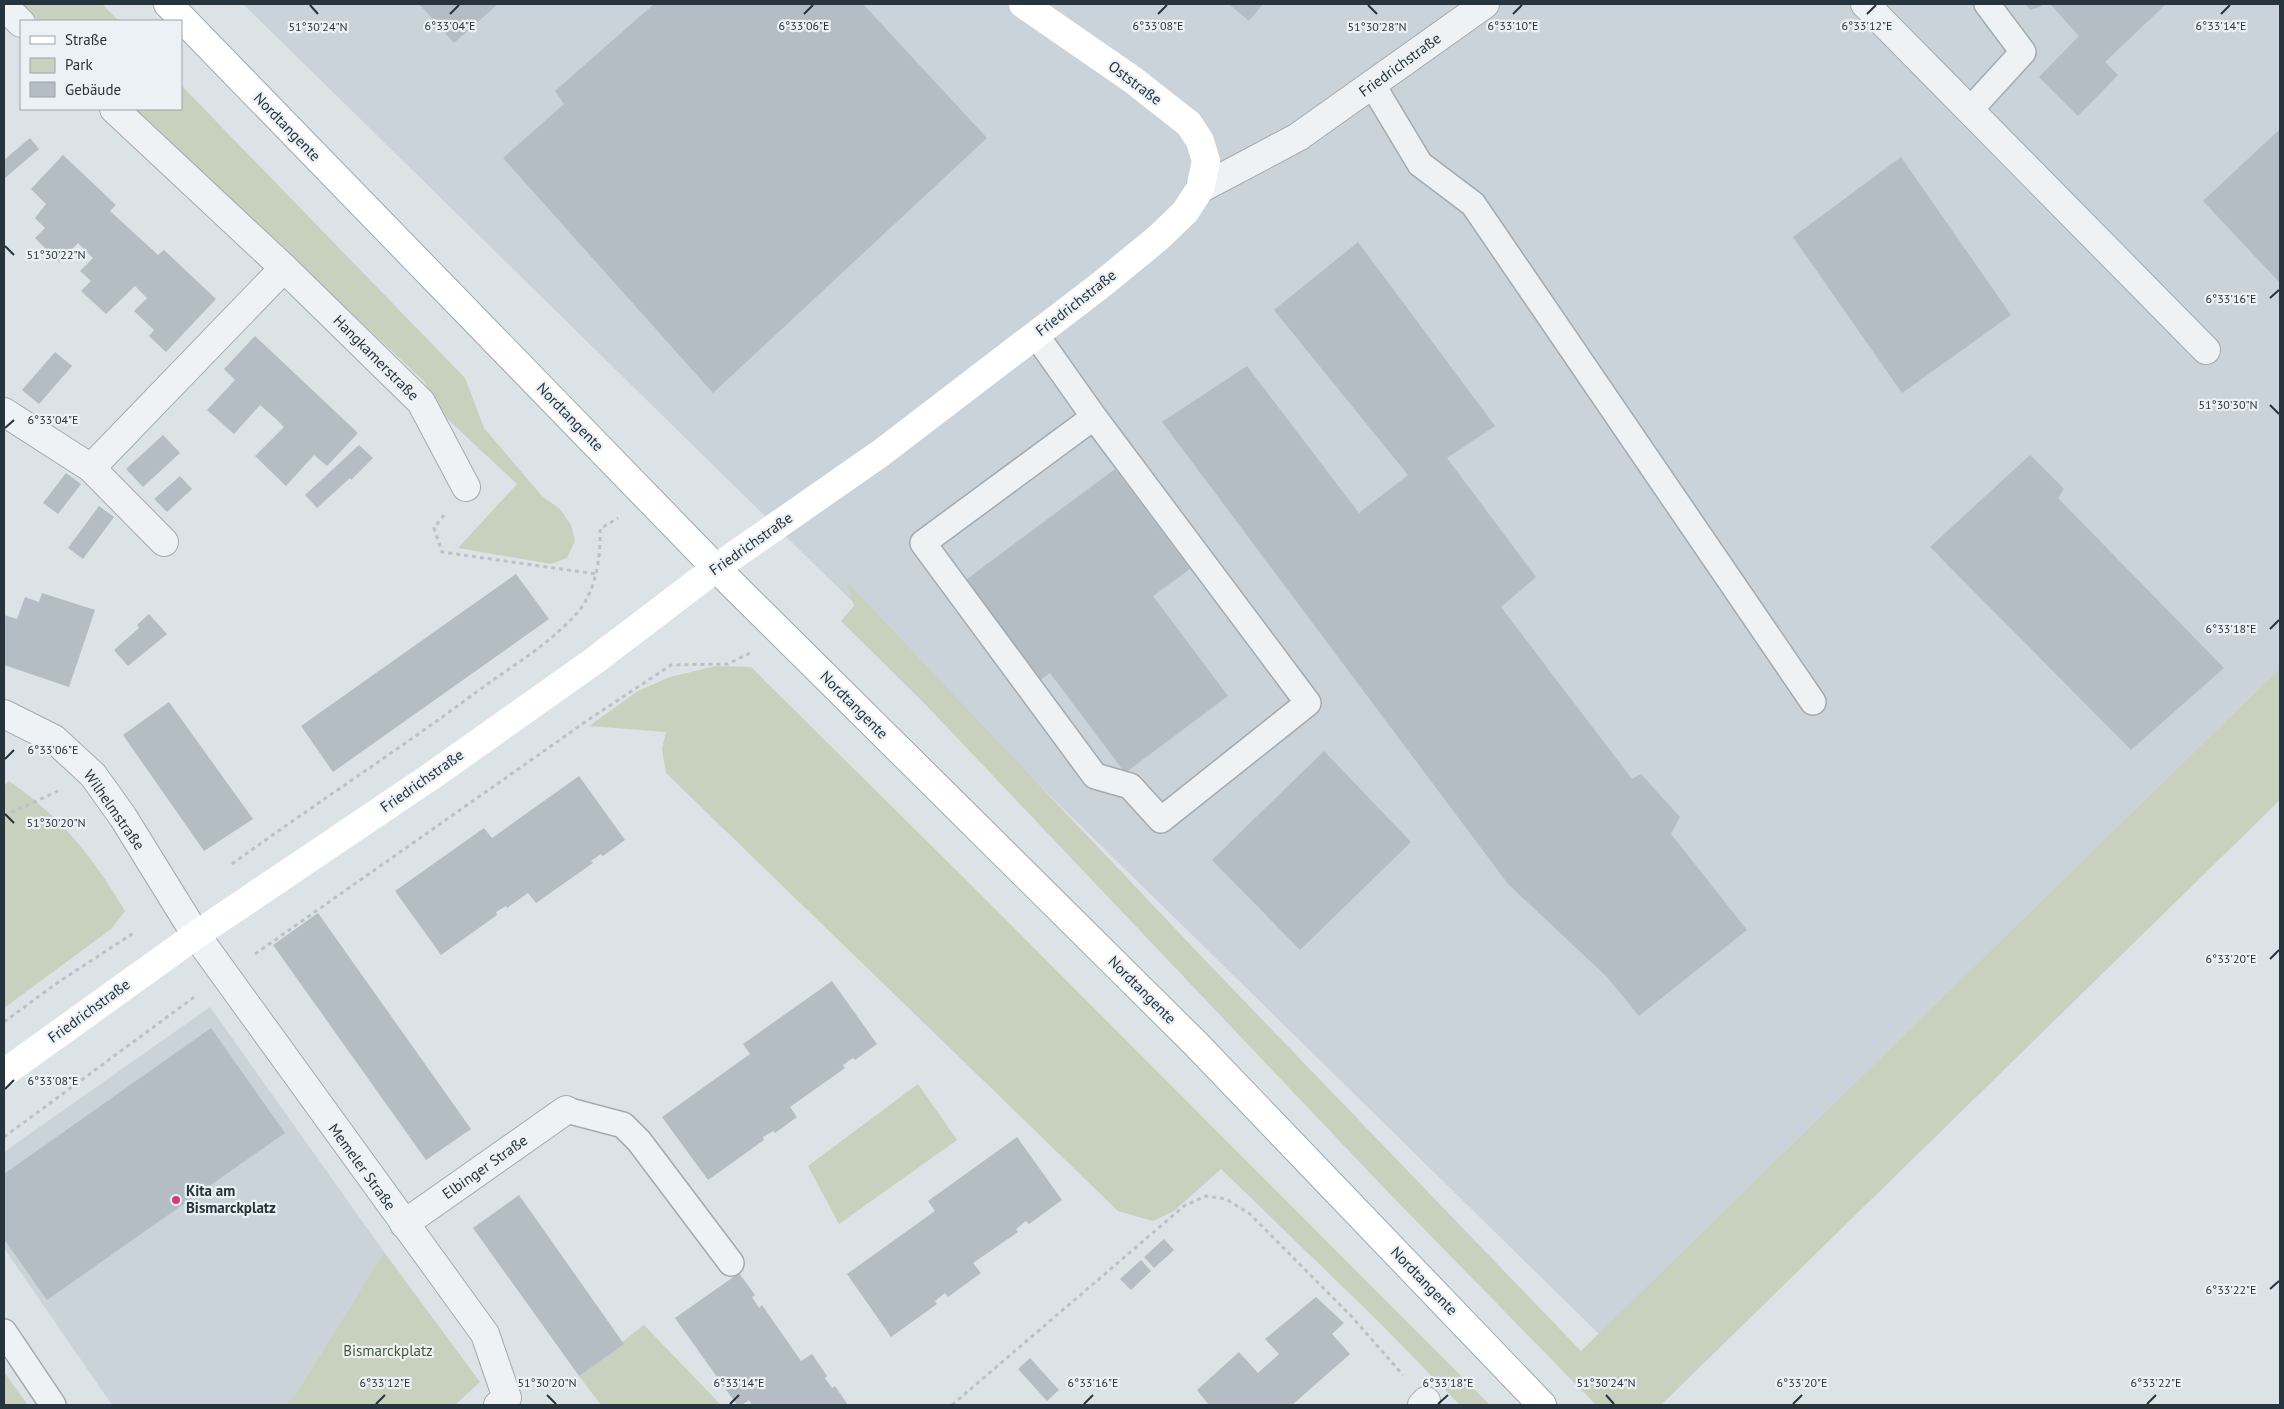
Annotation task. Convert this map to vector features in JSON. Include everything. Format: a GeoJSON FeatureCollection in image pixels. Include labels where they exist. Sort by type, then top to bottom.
{"type":"FeatureCollection","features":[{"type":"Feature","properties":{"kind":"main road","name":"Nordtangente"},"geometry":{"type":"LineString","coordinates":[[168,4],[716,568],[1195,1043],[1542,1405]]}},
{"type":"Feature","properties":{"kind":"main road","name":"Oststraße"},"geometry":{"type":"LineString","coordinates":[[1023,4],[1133,80],[1189,124],[1200,141],[1206,161],[1200,189]]}},
{"type":"Feature","properties":{"kind":"main road","name":"Friedrichstraße"},"geometry":{"type":"LineString","coordinates":[[4,1073],[196,935],[433,775],[594,661],[716,568],[881,453],[1036,335],[1158,238],[1185,212],[1200,189]]}},
{"type":"Feature","properties":{"kind":"street","name":"Friedrichstraße"},"geometry":{"type":"LineString","coordinates":[[1200,189],[1298,137],[1485,4]]}},
{"type":"Feature","properties":{"kind":"street"},"geometry":{"type":"LineString","coordinates":[[1865,4],[2206,350]]}},
{"type":"Feature","properties":{"kind":"street"},"geometry":{"type":"LineString","coordinates":[[4,6],[20,21]]}},
{"type":"Feature","properties":{"kind":"street","name":"Hangkamerstraße"},"geometry":{"type":"LineString","coordinates":[[115,110],[284,268],[421,402],[466,487]]}},
{"type":"Feature","properties":{"kind":"street"},"geometry":{"type":"LineString","coordinates":[[91,468],[284,268]]}},
{"type":"Feature","properties":{"kind":"street"},"geometry":{"type":"LineString","coordinates":[[4,412],[91,468],[164,542]]}},
{"type":"Feature","properties":{"kind":"street","name":"Wilhelmstraße"},"geometry":{"type":"LineString","coordinates":[[4,714],[54,738],[93,775],[123,817],[196,935]]}},
{"type":"Feature","properties":{"kind":"street","name":"Memeler Straße"},"geometry":{"type":"LineString","coordinates":[[196,935],[485,1334],[507,1398],[498,1405]]}},
{"type":"Feature","properties":{"kind":"street","name":"Elbinger Straße"},"geometry":{"type":"LineString","coordinates":[[404,1224],[566,1110]]}},
{"type":"Feature","properties":{"kind":"lane"},"geometry":{"type":"LineString","coordinates":[[1970,110],[2022,52],[1987,4]]}},
{"type":"Feature","properties":{"kind":"lane"},"geometry":{"type":"LineString","coordinates":[[1372,84],[1420,164],[1472,204],[1813,702]]}},
{"type":"Feature","properties":{"kind":"lane"},"geometry":{"type":"LineString","coordinates":[[1036,335],[1094,417],[1308,703],[1161,820],[1130,786],[1095,776],[923,543],[1094,417]]}},
{"type":"Feature","properties":{"kind":"lane"},"geometry":{"type":"LineString","coordinates":[[566,1110],[623,1125],[639,1141],[731,1263]]}},
{"type":"Feature","properties":{"kind":"lane"},"geometry":{"type":"LineString","coordinates":[[4,1332],[53,1405]]}},
{"type":"Feature","properties":{"kind":"path"},"geometry":{"type":"LineString","coordinates":[[466,487],[434,528],[442,552],[596,574]]}},
{"type":"Feature","properties":{"kind":"path"},"geometry":{"type":"LineString","coordinates":[[224,870],[454,710],[552,636],[579,611],[595,580],[600,529],[649,498]]}},
{"type":"Feature","properties":{"kind":"path"},"geometry":{"type":"LineString","coordinates":[[4,1137],[224,975],[588,720],[671,665],[728,664],[784,634]]}},
{"type":"Feature","properties":{"kind":"path"},"geometry":{"type":"LineString","coordinates":[[4,816],[93,775]]}},
{"type":"Feature","properties":{"kind":"path"},"geometry":{"type":"LineString","coordinates":[[4,1022],[57,982],[176,904]]}},
{"type":"Feature","properties":{"kind":"path"},"geometry":{"type":"LineString","coordinates":[[952,1405],[1184,1206],[1206,1196],[1226,1199],[1250,1214],[1352,1317],[1424,1403]]}},
{"type":"Feature","properties":{"kind":"shaded area"},"geometry":{"type":"Polygon","coordinates":[[[243,4],[2280,4],[2280,668],[1599,1334],[243,4]]]}},
{"type":"Feature","properties":{"kind":"shaded area","name":"Kita am Bismarckplatz"},"geometry":{"type":"Polygon","coordinates":[[[210,1007],[384,1252],[294,1397],[283,1405],[112,1405],[4,1248],[4,1152],[210,1007]]]}},
{"type":"Feature","properties":{"kind":"green space"},"geometry":{"type":"Polygon","coordinates":[[[21,4],[102,4],[118,20],[38,20],[21,4]]]}},
{"type":"Feature","properties":{"kind":"green space"},"geometry":{"type":"Polygon","coordinates":[[[182,86],[465,378],[484,428],[542,496],[560,509],[571,525],[575,541],[567,558],[551,564],[458,548],[517,484],[441,413],[424,381],[133,110],[182,110],[182,86]]]}},
{"type":"Feature","properties":{"kind":"green space"},"geometry":{"type":"Polygon","coordinates":[[[846,581],[1203,958],[1581,1351],[2280,668],[2280,800],[1661,1405],[1596,1405],[1386,1190],[925,704],[841,621],[854,606],[846,581]]]}},
{"type":"Feature","properties":{"kind":"green space"},"geometry":{"type":"Polygon","coordinates":[[[716,666],[751,667],[1490,1405],[1460,1405],[1377,1320],[1221,1169],[1174,1211],[1153,1221],[1118,1211],[666,773],[662,749],[666,732],[589,726],[638,691],[670,677],[716,666]]]}},
{"type":"Feature","properties":{"kind":"green space"},"geometry":{"type":"Polygon","coordinates":[[[9,781],[45,809],[74,839],[88,855],[125,911],[111,929],[4,1008],[4,786],[9,781]]]}},
{"type":"Feature","properties":{"kind":"green space"},"geometry":{"type":"Polygon","coordinates":[[[918,1084],[957,1140],[839,1224],[808,1166],[918,1084]]]}},
{"type":"Feature","properties":{"kind":"green space","name":"Bismarckplatz"},"geometry":{"type":"Polygon","coordinates":[[[384,1252],[480,1382],[455,1405],[283,1405],[294,1397],[384,1252]]]}},
{"type":"Feature","properties":{"kind":"green space"},"geometry":{"type":"Polygon","coordinates":[[[644,1325],[721,1405],[601,1405],[579,1376],[644,1325]]]}},
{"type":"Feature","properties":{"kind":"green space"},"geometry":{"type":"Polygon","coordinates":[[[4,1372],[28,1405],[4,1405],[4,1372]]]}},
{"type":"Feature","properties":{"kind":"building"},"geometry":{"type":"Polygon","coordinates":[[[419,4],[498,4],[454,43],[419,4]]]}},
{"type":"Feature","properties":{"kind":"building"},"geometry":{"type":"Polygon","coordinates":[[[654,4],[863,4],[987,138],[713,393],[503,158],[564,104],[555,91],[654,4]]]}},
{"type":"Feature","properties":{"kind":"building"},"geometry":{"type":"Polygon","coordinates":[[[1229,4],[1263,4],[1249,21],[1229,4]]]}},
{"type":"Feature","properties":{"kind":"building"},"geometry":{"type":"Polygon","coordinates":[[[2025,4],[2044,4],[2030,10],[2025,4]]]}},
{"type":"Feature","properties":{"kind":"building"},"geometry":{"type":"Polygon","coordinates":[[[2050,4],[2166,4],[2105,62],[2118,75],[2078,116],[2039,77],[2079,36],[2050,4]]]}},
{"type":"Feature","properties":{"kind":"building"},"geometry":{"type":"Polygon","coordinates":[[[2280,129],[2280,283],[2203,201],[2280,129]]]}},
{"type":"Feature","properties":{"kind":"building"},"geometry":{"type":"Polygon","coordinates":[[[30,138],[39,149],[5,178],[4,160],[30,138]]]}},
{"type":"Feature","properties":{"kind":"building"},"geometry":{"type":"Polygon","coordinates":[[[63,155],[116,205],[110,211],[158,255],[164,250],[216,299],[166,352],[149,336],[154,330],[134,311],[147,298],[135,286],[106,314],[81,291],[91,281],[80,271],[93,258],[78,243],[59,262],[35,238],[45,228],[35,218],[46,204],[31,189],[63,155]]]}},
{"type":"Feature","properties":{"kind":"building"},"geometry":{"type":"Polygon","coordinates":[[[1901,157],[2011,315],[1902,393],[1793,237],[1901,157]]]}},
{"type":"Feature","properties":{"kind":"building"},"geometry":{"type":"Polygon","coordinates":[[[1358,242],[1495,426],[1447,458],[1536,577],[1501,607],[1632,779],[1641,774],[1680,817],[1671,834],[1747,930],[1639,1016],[1607,977],[1508,884],[1162,422],[1247,366],[1359,513],[1408,475],[1274,310],[1358,242]]]}},
{"type":"Feature","properties":{"kind":"building"},"geometry":{"type":"Polygon","coordinates":[[[255,336],[358,433],[327,466],[314,455],[286,486],[255,456],[284,427],[275,418],[260,405],[234,434],[207,410],[235,380],[224,369],[255,336]]]}},
{"type":"Feature","properties":{"kind":"building"},"geometry":{"type":"Polygon","coordinates":[[[55,352],[72,366],[39,404],[22,390],[55,352]]]}},
{"type":"Feature","properties":{"kind":"building"},"geometry":{"type":"Polygon","coordinates":[[[163,435],[180,453],[143,487],[126,469],[163,435]]]}},
{"type":"Feature","properties":{"kind":"building"},"geometry":{"type":"Polygon","coordinates":[[[359,445],[373,458],[351,480],[350,478],[317,508],[305,495],[359,445]]]}},
{"type":"Feature","properties":{"kind":"building"},"geometry":{"type":"Polygon","coordinates":[[[2030,455],[2064,489],[2058,498],[2224,668],[2131,750],[1930,547],[2030,455]]]}},
{"type":"Feature","properties":{"kind":"building"},"geometry":{"type":"Polygon","coordinates":[[[1115,469],[1190,569],[1153,596],[1228,696],[1125,773],[1050,673],[1038,682],[963,582],[1115,469]]]}},
{"type":"Feature","properties":{"kind":"building"},"geometry":{"type":"Polygon","coordinates":[[[66,473],[81,484],[58,514],[43,503],[66,473]]]}},
{"type":"Feature","properties":{"kind":"building"},"geometry":{"type":"Polygon","coordinates":[[[180,476],[192,489],[167,512],[154,499],[180,476]]]}},
{"type":"Feature","properties":{"kind":"building"},"geometry":{"type":"Polygon","coordinates":[[[99,506],[114,517],[83,559],[68,548],[99,506]]]}},
{"type":"Feature","properties":{"kind":"building"},"geometry":{"type":"Polygon","coordinates":[[[516,574],[549,619],[333,772],[301,726],[516,574]]]}},
{"type":"Feature","properties":{"kind":"building"},"geometry":{"type":"Polygon","coordinates":[[[42,593],[95,610],[69,687],[4,665],[4,615],[17,619],[25,597],[39,602],[42,593]]]}},
{"type":"Feature","properties":{"kind":"building"},"geometry":{"type":"Polygon","coordinates":[[[149,614],[167,634],[128,666],[114,650],[139,628],[137,625],[149,614]]]}},
{"type":"Feature","properties":{"kind":"building"},"geometry":{"type":"Polygon","coordinates":[[[169,702],[253,819],[204,851],[123,735],[169,702]]]}},
{"type":"Feature","properties":{"kind":"building"},"geometry":{"type":"Polygon","coordinates":[[[1324,751],[1411,842],[1300,950],[1212,860],[1324,751]]]}},
{"type":"Feature","properties":{"kind":"building"},"geometry":{"type":"Polygon","coordinates":[[[579,776],[625,840],[603,856],[601,854],[591,861],[593,863],[536,903],[528,893],[507,908],[506,906],[496,912],[497,915],[441,955],[395,891],[484,828],[492,838],[579,776]]]}},
{"type":"Feature","properties":{"kind":"building"},"geometry":{"type":"Polygon","coordinates":[[[318,913],[471,1129],[426,1160],[273,945],[318,913]]]}},
{"type":"Feature","properties":{"kind":"building"},"geometry":{"type":"Polygon","coordinates":[[[832,981],[877,1044],[855,1060],[853,1058],[843,1065],[845,1068],[790,1107],[797,1117],[775,1133],[773,1131],[763,1137],[764,1140],[708,1180],[662,1117],[750,1054],[743,1044],[832,981]]]}},
{"type":"Feature","properties":{"kind":"building"},"geometry":{"type":"Polygon","coordinates":[[[211,1028],[285,1133],[47,1300],[4,1239],[4,1174],[211,1028]]]}},
{"type":"Feature","properties":{"kind":"building"},"geometry":{"type":"Polygon","coordinates":[[[1017,1137],[1062,1200],[1029,1224],[1026,1221],[1016,1229],[1018,1232],[973,1263],[981,1273],[948,1297],[945,1293],[935,1301],[937,1304],[891,1337],[847,1274],[935,1211],[928,1201],[1017,1137]]]}},
{"type":"Feature","properties":{"kind":"building"},"geometry":{"type":"Polygon","coordinates":[[[519,1195],[624,1344],[579,1376],[473,1228],[519,1195]]]}},
{"type":"Feature","properties":{"kind":"building"},"geometry":{"type":"Polygon","coordinates":[[[1164,1239],[1174,1250],[1154,1268],[1144,1257],[1164,1239]]]}},
{"type":"Feature","properties":{"kind":"building"},"geometry":{"type":"Polygon","coordinates":[[[1141,1260],[1151,1271],[1131,1290],[1120,1279],[1141,1260]]]}},
{"type":"Feature","properties":{"kind":"building"},"geometry":{"type":"Polygon","coordinates":[[[739,1273],[755,1295],[752,1297],[759,1308],[762,1305],[801,1361],[812,1354],[827,1376],[825,1378],[832,1388],[835,1386],[848,1405],[752,1405],[749,1400],[742,1405],[737,1405],[675,1318],[739,1273]]]}},
{"type":"Feature","properties":{"kind":"building"},"geometry":{"type":"Polygon","coordinates":[[[1316,1297],[1344,1323],[1332,1334],[1350,1354],[1292,1405],[1209,1405],[1197,1390],[1239,1352],[1258,1373],[1279,1354],[1265,1339],[1316,1297]]]}},
{"type":"Feature","properties":{"kind":"building"},"geometry":{"type":"Polygon","coordinates":[[[1030,1358],[1059,1390],[1047,1401],[1018,1369],[1030,1358]]]}},
{"type":"Feature","properties":{"kind":"place","name":"Kita am Bismarckplatz"},"geometry":{"type":"Point","coordinates":[176,1200]}}]}
